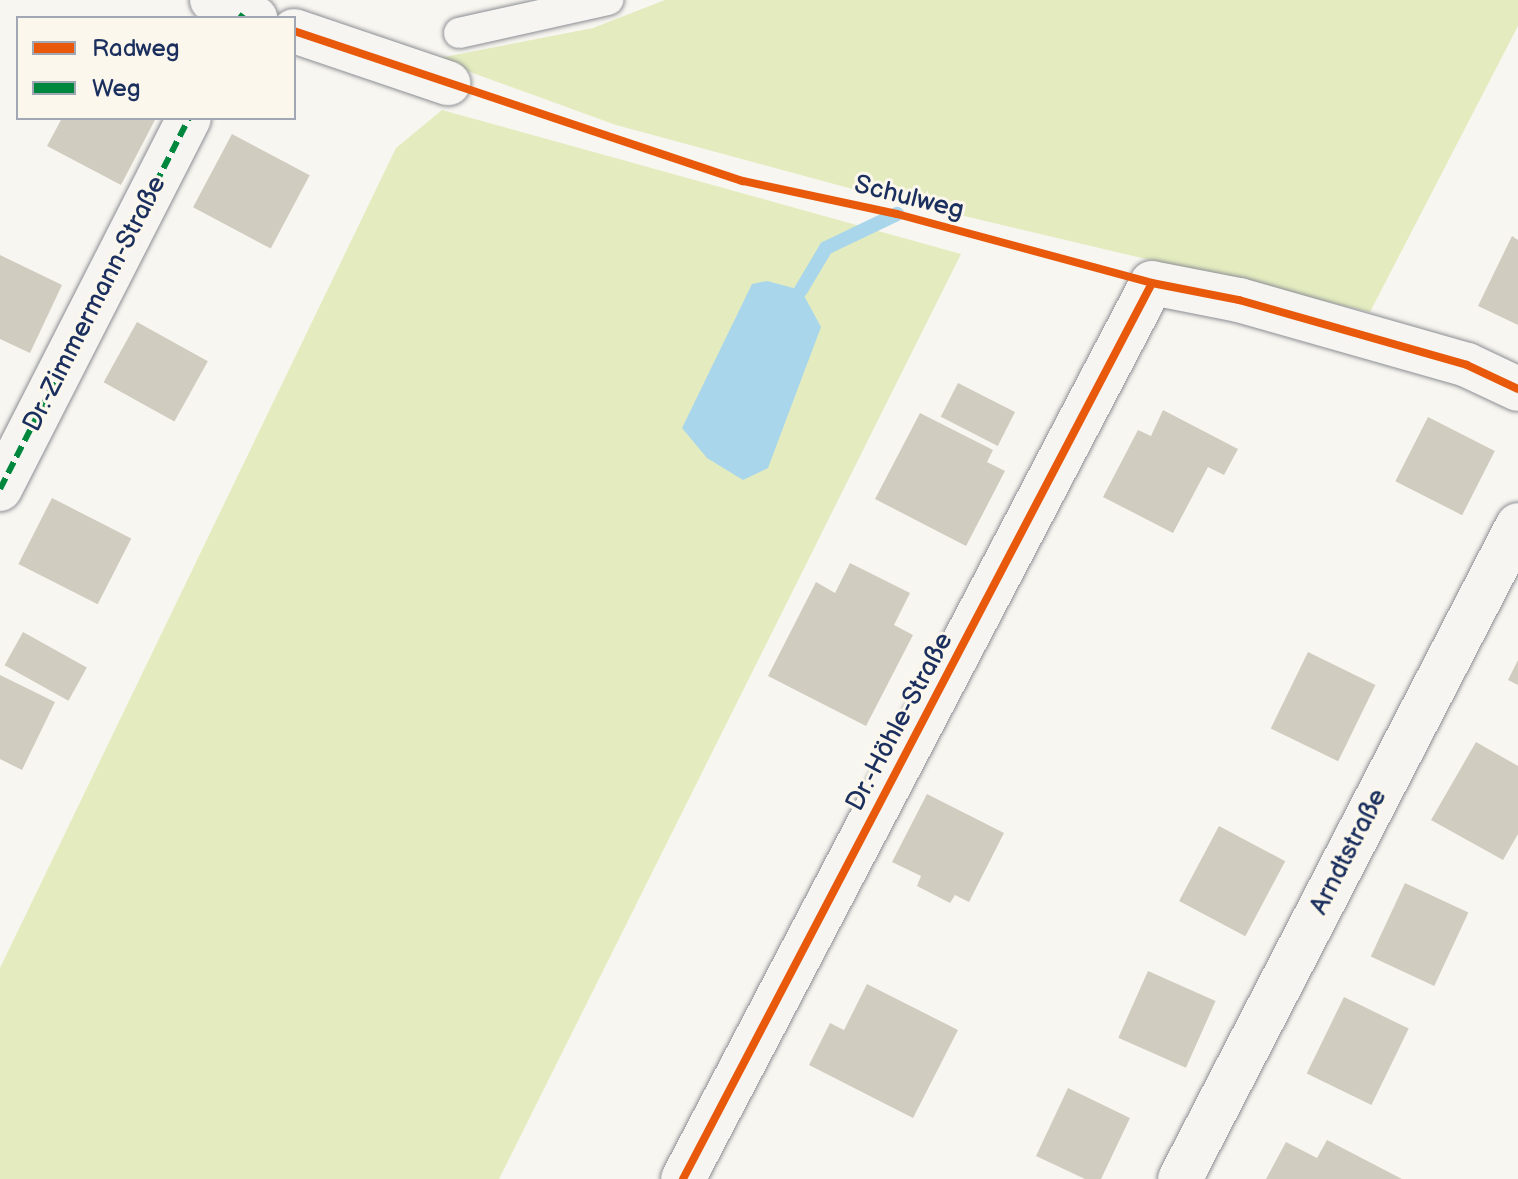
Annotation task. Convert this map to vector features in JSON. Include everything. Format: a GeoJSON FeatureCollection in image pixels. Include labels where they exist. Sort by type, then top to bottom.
{"type":"FeatureCollection","features":[{"type":"Feature","properties":{"kind":"street"},"geometry":{"type":"LineString","coordinates":[[296,32],[448,83]]}},
{"type":"Feature","properties":{"kind":"street","name":"Dr.-Zimmermann-Straße"},"geometry":{"type":"LineString","coordinates":[[0,489],[188,120]]}},
{"type":"Feature","properties":{"kind":"street"},"geometry":{"type":"LineString","coordinates":[[1152,283],[1239,300],[1467,365],[1518,389]]}},
{"type":"Feature","properties":{"kind":"street","name":"Dr.-Höhle-Straße"},"geometry":{"type":"LineString","coordinates":[[683,1179],[1152,283]]}},
{"type":"Feature","properties":{"kind":"street","name":"Arndtstraße"},"geometry":{"type":"LineString","coordinates":[[1180,1179],[1518,525]]}},
{"type":"Feature","properties":{"kind":"lane"},"geometry":{"type":"LineString","coordinates":[[459,33],[602,1]]}},
{"type":"Feature","properties":{"kind":"green space"},"geometry":{"type":"Polygon","coordinates":[[[665,0],[1518,0],[1518,26],[1370,312],[871,194],[616,125],[434,59],[593,28],[665,0]]]}},
{"type":"Feature","properties":{"kind":"green space"},"geometry":{"type":"Polygon","coordinates":[[[442,110],[961,254],[499,1179],[0,1179],[0,968],[396,148],[442,110]]]}},
{"type":"Feature","properties":{"kind":"water"},"geometry":{"type":"Polygon","coordinates":[[[767,281],[801,290],[821,327],[768,468],[743,480],[707,458],[682,428],[752,284],[767,281]]]}},
{"type":"Feature","properties":{"kind":"building"},"geometry":{"type":"Polygon","coordinates":[[[61,120],[155,120],[121,185],[47,146],[61,120]]]}},
{"type":"Feature","properties":{"kind":"building"},"geometry":{"type":"Polygon","coordinates":[[[232,134],[310,175],[271,249],[193,207],[232,134]]]}},
{"type":"Feature","properties":{"kind":"building"},"geometry":{"type":"Polygon","coordinates":[[[1512,236],[1518,240],[1518,325],[1478,306],[1512,236]]]}},
{"type":"Feature","properties":{"kind":"building"},"geometry":{"type":"Polygon","coordinates":[[[0,255],[62,285],[30,353],[0,339],[0,255]]]}},
{"type":"Feature","properties":{"kind":"building"},"geometry":{"type":"Polygon","coordinates":[[[137,322],[208,361],[174,422],[104,382],[137,322]]]}},
{"type":"Feature","properties":{"kind":"building"},"geometry":{"type":"Polygon","coordinates":[[[958,383],[1015,412],[998,446],[941,417],[958,383]]]}},
{"type":"Feature","properties":{"kind":"building"},"geometry":{"type":"Polygon","coordinates":[[[1163,410],[1238,449],[1224,475],[1208,467],[1173,533],[1103,497],[1138,430],[1151,436],[1163,410]]]}},
{"type":"Feature","properties":{"kind":"building"},"geometry":{"type":"Polygon","coordinates":[[[920,413],[993,450],[987,462],[1005,471],[966,546],[875,499],[920,413]]]}},
{"type":"Feature","properties":{"kind":"building"},"geometry":{"type":"Polygon","coordinates":[[[1428,417],[1495,451],[1462,515],[1395,481],[1428,417]]]}},
{"type":"Feature","properties":{"kind":"building"},"geometry":{"type":"Polygon","coordinates":[[[52,498],[131,538],[98,604],[18,564],[52,498]]]}},
{"type":"Feature","properties":{"kind":"building"},"geometry":{"type":"Polygon","coordinates":[[[850,563],[910,593],[894,625],[913,635],[866,726],[768,676],[816,582],[835,593],[850,563]]]}},
{"type":"Feature","properties":{"kind":"building"},"geometry":{"type":"Polygon","coordinates":[[[23,632],[87,667],[68,701],[5,665],[23,632]]]}},
{"type":"Feature","properties":{"kind":"building"},"geometry":{"type":"Polygon","coordinates":[[[1308,652],[1375,685],[1338,761],[1271,728],[1308,652]]]}},
{"type":"Feature","properties":{"kind":"building"},"geometry":{"type":"Polygon","coordinates":[[[1518,660],[1518,685],[1508,680],[1518,660]]]}},
{"type":"Feature","properties":{"kind":"building"},"geometry":{"type":"Polygon","coordinates":[[[0,675],[55,702],[22,770],[0,759],[0,675]]]}},
{"type":"Feature","properties":{"kind":"building"},"geometry":{"type":"Polygon","coordinates":[[[1476,742],[1518,766],[1518,834],[1503,860],[1431,820],[1476,742]]]}},
{"type":"Feature","properties":{"kind":"building"},"geometry":{"type":"Polygon","coordinates":[[[927,794],[1004,833],[969,902],[955,895],[950,903],[917,886],[921,876],[892,862],[927,794]]]}},
{"type":"Feature","properties":{"kind":"building"},"geometry":{"type":"Polygon","coordinates":[[[1219,826],[1285,861],[1245,936],[1179,901],[1219,826]]]}},
{"type":"Feature","properties":{"kind":"building"},"geometry":{"type":"Polygon","coordinates":[[[1405,883],[1468,913],[1434,986],[1371,956],[1405,883]]]}},
{"type":"Feature","properties":{"kind":"building"},"geometry":{"type":"Polygon","coordinates":[[[1148,971],[1216,1001],[1186,1068],[1118,1038],[1148,971]]]}},
{"type":"Feature","properties":{"kind":"building"},"geometry":{"type":"Polygon","coordinates":[[[867,984],[958,1030],[913,1118],[809,1065],[830,1023],[844,1030],[867,984]]]}},
{"type":"Feature","properties":{"kind":"building"},"geometry":{"type":"Polygon","coordinates":[[[1344,997],[1409,1029],[1371,1105],[1307,1073],[1344,997]]]}},
{"type":"Feature","properties":{"kind":"building"},"geometry":{"type":"Polygon","coordinates":[[[1068,1088],[1130,1118],[1101,1179],[1085,1179],[1036,1156],[1068,1088]]]}},
{"type":"Feature","properties":{"kind":"building"},"geometry":{"type":"Polygon","coordinates":[[[1327,1140],[1402,1179],[1266,1179],[1286,1142],[1317,1158],[1327,1140]]]}},
{"type":"Feature","properties":{"kind":"waterway"},"geometry":{"type":"LineString","coordinates":[[801,290],[826,248],[897,214]]}},
{"type":"Feature","properties":{"kind":"marked path"},"geometry":{"type":"LineString","coordinates":[[0,489],[188,120]]}},
{"type":"Feature","properties":{"kind":"cycle path","name":"Schulweg"},"geometry":{"type":"LineString","coordinates":[[296,32],[743,181],[897,214],[1152,283],[1239,300],[1467,365],[1518,389]]}},
{"type":"Feature","properties":{"kind":"cycle path"},"geometry":{"type":"LineString","coordinates":[[683,1179],[1152,283]]}}]}
